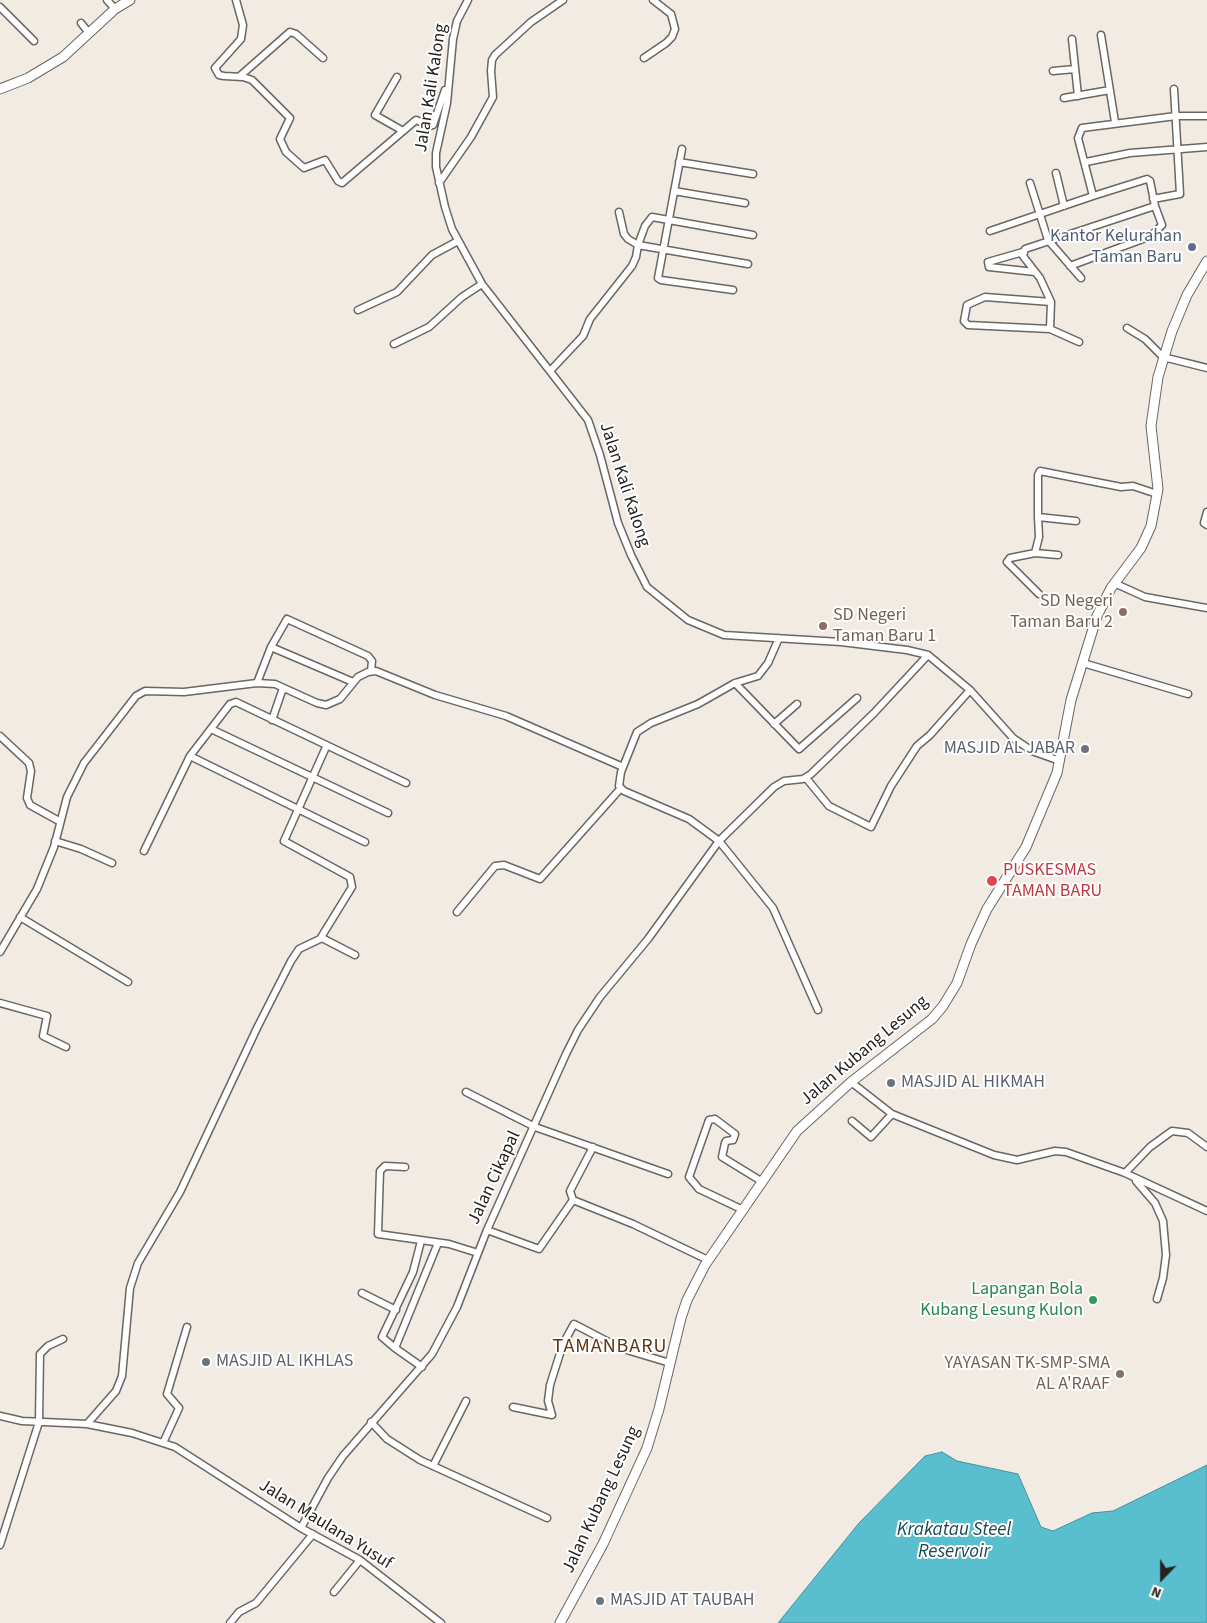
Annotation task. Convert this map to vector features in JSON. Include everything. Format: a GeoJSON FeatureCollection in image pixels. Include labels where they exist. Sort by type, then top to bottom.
{"type":"FeatureCollection","features":[{"type":"Feature","properties":{"kind":"street"},"geometry":{"type":"LineString","coordinates":[[107,0],[115,9]]}},
{"type":"Feature","properties":{"kind":"street"},"geometry":{"type":"LineString","coordinates":[[0,89],[49,66],[76,46],[115,9],[130,0]]}},
{"type":"Feature","properties":{"kind":"street"},"geometry":{"type":"LineString","coordinates":[[236,0],[243,25],[240,42],[215,68],[219,74],[240,76],[252,80],[290,118],[280,139],[291,158],[307,169],[325,160],[340,184],[416,120],[430,126],[433,125],[447,84]]}},
{"type":"Feature","properties":{"kind":"street","name":"Jalan Kali Kalong"},"geometry":{"type":"LineString","coordinates":[[468,0],[457,21],[447,84],[447,103],[436,153],[445,207],[458,241],[482,284],[588,420],[618,523],[647,587],[688,620],[724,635],[897,648],[928,655],[970,690],[1012,738],[1032,751],[1060,761]]}},
{"type":"Feature","properties":{"kind":"street"},"geometry":{"type":"LineString","coordinates":[[440,183],[472,138],[493,97],[491,70],[492,60],[495,55],[531,22],[563,0]]}},
{"type":"Feature","properties":{"kind":"street"},"geometry":{"type":"LineString","coordinates":[[644,58],[666,43],[672,37],[675,29],[671,14],[653,0]]}},
{"type":"Feature","properties":{"kind":"street"},"geometry":{"type":"LineString","coordinates":[[0,7],[34,41]]}},
{"type":"Feature","properties":{"kind":"street"},"geometry":{"type":"LineString","coordinates":[[81,23],[89,33]]}},
{"type":"Feature","properties":{"kind":"street"},"geometry":{"type":"LineString","coordinates":[[240,76],[290,32],[296,34],[323,58]]}},
{"type":"Feature","properties":{"kind":"street"},"geometry":{"type":"LineString","coordinates":[[1101,36],[1115,122]]}},
{"type":"Feature","properties":{"kind":"street"},"geometry":{"type":"LineString","coordinates":[[1072,39],[1078,96]]}},
{"type":"Feature","properties":{"kind":"street"},"geometry":{"type":"LineString","coordinates":[[1053,70],[1075,69]]}},
{"type":"Feature","properties":{"kind":"street"},"geometry":{"type":"LineString","coordinates":[[398,77],[374,115],[404,131]]}},
{"type":"Feature","properties":{"kind":"street"},"geometry":{"type":"LineString","coordinates":[[1064,98],[1110,90]]}},
{"type":"Feature","properties":{"kind":"street"},"geometry":{"type":"LineString","coordinates":[[1035,272],[990,267],[988,262],[1023,252],[1028,246],[1180,194],[1179,148],[1174,90]]}},
{"type":"Feature","properties":{"kind":"street"},"geometry":{"type":"LineString","coordinates":[[1093,196],[1086,162],[1078,138],[1082,128],[1115,122],[1176,116],[1207,116]]}},
{"type":"Feature","properties":{"kind":"street"},"geometry":{"type":"LineString","coordinates":[[1086,162],[1130,153],[1207,146]]}},
{"type":"Feature","properties":{"kind":"street"},"geometry":{"type":"LineString","coordinates":[[682,150],[657,274],[661,280],[733,290]]}},
{"type":"Feature","properties":{"kind":"street"},"geometry":{"type":"LineString","coordinates":[[680,162],[753,174]]}},
{"type":"Feature","properties":{"kind":"street"},"geometry":{"type":"LineString","coordinates":[[1056,173],[1064,206]]}},
{"type":"Feature","properties":{"kind":"street"},"geometry":{"type":"LineString","coordinates":[[990,231],[1147,179],[1150,181],[1154,202],[1162,225],[1151,236],[1070,266]]}},
{"type":"Feature","properties":{"kind":"street"},"geometry":{"type":"LineString","coordinates":[[1030,184],[1048,240],[1081,278]]}},
{"type":"Feature","properties":{"kind":"street"},"geometry":{"type":"LineString","coordinates":[[674,191],[745,203]]}},
{"type":"Feature","properties":{"kind":"street"},"geometry":{"type":"LineString","coordinates":[[619,212],[624,234],[638,245],[748,264]]}},
{"type":"Feature","properties":{"kind":"street"},"geometry":{"type":"LineString","coordinates":[[550,371],[583,336],[594,314],[632,266],[638,245],[649,219],[652,217],[753,235]]}},
{"type":"Feature","properties":{"kind":"street"},"geometry":{"type":"LineString","coordinates":[[358,310],[397,292],[432,255],[458,241]]}},
{"type":"Feature","properties":{"kind":"street"},"geometry":{"type":"LineString","coordinates":[[1023,252],[1023,256],[1035,272],[1051,302],[1050,329]]}},
{"type":"Feature","properties":{"kind":"street","name":"Jalan Kubang Lesung"},"geometry":{"type":"LineString","coordinates":[[560,1623],[602,1544],[647,1448],[687,1300],[708,1260],[741,1209],[797,1131],[851,1082],[919,1030],[943,1006],[957,983],[987,909],[1026,847],[1053,784],[1060,761],[1071,700],[1097,616],[1114,583],[1141,548],[1151,526],[1158,494],[1158,478],[1151,426],[1155,390],[1163,357],[1188,295],[1206,263]]}},
{"type":"Feature","properties":{"kind":"street"},"geometry":{"type":"LineString","coordinates":[[394,344],[429,327],[462,297],[482,284]]}},
{"type":"Feature","properties":{"kind":"street"},"geometry":{"type":"LineString","coordinates":[[1051,302],[985,296],[967,305],[964,321],[968,325],[1050,329],[1079,342]]}},
{"type":"Feature","properties":{"kind":"street"},"geometry":{"type":"LineString","coordinates":[[1127,328],[1145,339],[1163,357],[1207,368]]}},
{"type":"Feature","properties":{"kind":"street"},"geometry":{"type":"LineString","coordinates":[[1035,553],[1038,543],[1038,475],[1042,471],[1110,485],[1130,485],[1158,494]]}},
{"type":"Feature","properties":{"kind":"street"},"geometry":{"type":"LineString","coordinates":[[1207,512],[1204,523],[1207,525]]}},
{"type":"Feature","properties":{"kind":"street"},"geometry":{"type":"LineString","coordinates":[[1038,517],[1076,521]]}},
{"type":"Feature","properties":{"kind":"street"},"geometry":{"type":"LineString","coordinates":[[1039,594],[1007,562],[1010,558],[1035,553],[1058,555]]}},
{"type":"Feature","properties":{"kind":"street"},"geometry":{"type":"LineString","coordinates":[[1114,583],[1145,597],[1207,608]]}},
{"type":"Feature","properties":{"kind":"street"},"geometry":{"type":"LineString","coordinates":[[257,683],[272,647],[286,620],[289,619],[368,656],[372,661],[371,671]]}},
{"type":"Feature","properties":{"kind":"street"},"geometry":{"type":"LineString","coordinates":[[620,788],[619,782],[623,767],[636,732],[652,723],[698,704],[735,683],[752,679],[764,670],[779,638]]}},
{"type":"Feature","properties":{"kind":"street"},"geometry":{"type":"LineString","coordinates":[[272,647],[353,682]]}},
{"type":"Feature","properties":{"kind":"street"},"geometry":{"type":"LineString","coordinates":[[928,655],[855,731],[806,778],[829,806],[871,827],[891,786],[917,746],[930,735],[970,690]]}},
{"type":"Feature","properties":{"kind":"street"},"geometry":{"type":"LineString","coordinates":[[1083,663],[1188,694]]}},
{"type":"Feature","properties":{"kind":"street"},"geometry":{"type":"LineString","coordinates":[[371,671],[435,695],[506,716],[623,767]]}},
{"type":"Feature","properties":{"kind":"street"},"geometry":{"type":"LineString","coordinates":[[0,952],[37,889],[55,841],[67,797],[84,763],[136,696],[145,691],[184,692],[257,683],[275,684],[316,703],[326,705],[340,699],[353,682],[371,671]]}},
{"type":"Feature","properties":{"kind":"street"},"geometry":{"type":"LineString","coordinates":[[735,683],[800,749],[857,698]]}},
{"type":"Feature","properties":{"kind":"street"},"geometry":{"type":"LineString","coordinates":[[272,720],[283,688]]}},
{"type":"Feature","properties":{"kind":"street"},"geometry":{"type":"LineString","coordinates":[[144,851],[190,756],[233,702],[406,784]]}},
{"type":"Feature","properties":{"kind":"street"},"geometry":{"type":"LineString","coordinates":[[774,724],[797,704]]}},
{"type":"Feature","properties":{"kind":"street"},"geometry":{"type":"LineString","coordinates":[[211,730],[388,813]]}},
{"type":"Feature","properties":{"kind":"street"},"geometry":{"type":"LineString","coordinates":[[0,736],[29,763],[27,798],[30,804],[59,821]]}},
{"type":"Feature","properties":{"kind":"street"},"geometry":{"type":"LineString","coordinates":[[86,1424],[116,1391],[122,1376],[130,1288],[138,1263],[180,1192],[257,1028],[291,961],[300,949],[322,938],[352,886],[350,877],[284,841],[326,747]]}},
{"type":"Feature","properties":{"kind":"street"},"geometry":{"type":"LineString","coordinates":[[190,756],[365,842]]}},
{"type":"Feature","properties":{"kind":"street","name":"Jalan Cikapal"},"geometry":{"type":"LineString","coordinates":[[301,1528],[328,1478],[371,1422],[432,1354],[457,1307],[487,1230],[578,1030],[600,998],[648,939],[719,840],[774,787],[784,781],[806,778]]}},
{"type":"Feature","properties":{"kind":"street"},"geometry":{"type":"LineString","coordinates":[[620,788],[689,820],[719,840],[773,908],[818,1010]]}},
{"type":"Feature","properties":{"kind":"street"},"geometry":{"type":"LineString","coordinates":[[457,912],[495,866],[504,865],[540,879],[620,788]]}},
{"type":"Feature","properties":{"kind":"street"},"geometry":{"type":"LineString","coordinates":[[55,841],[112,863]]}},
{"type":"Feature","properties":{"kind":"street"},"geometry":{"type":"LineString","coordinates":[[20,917],[128,982]]}},
{"type":"Feature","properties":{"kind":"street"},"geometry":{"type":"LineString","coordinates":[[322,938],[356,955]]}},
{"type":"Feature","properties":{"kind":"street"},"geometry":{"type":"LineString","coordinates":[[0,1003],[47,1016],[43,1036],[66,1047]]}},
{"type":"Feature","properties":{"kind":"street"},"geometry":{"type":"LineString","coordinates":[[851,1082],[892,1114],[943,1136],[1010,1159],[1023,1160],[1062,1151],[1125,1173],[1207,1211]]}},
{"type":"Feature","properties":{"kind":"street"},"geometry":{"type":"LineString","coordinates":[[466,1092],[535,1127],[668,1174]]}},
{"type":"Feature","properties":{"kind":"street"},"geometry":{"type":"LineString","coordinates":[[852,1121],[871,1137],[892,1114]]}},
{"type":"Feature","properties":{"kind":"street"},"geometry":{"type":"LineString","coordinates":[[741,1209],[699,1189],[689,1177],[709,1120],[715,1119],[735,1134],[733,1140],[726,1141],[722,1157],[761,1181]]}},
{"type":"Feature","properties":{"kind":"street"},"geometry":{"type":"LineString","coordinates":[[1125,1173],[1150,1146],[1172,1131],[1188,1133],[1207,1147]]}},
{"type":"Feature","properties":{"kind":"street"},"geometry":{"type":"LineString","coordinates":[[593,1147],[570,1191],[573,1200],[633,1224],[708,1260]]}},
{"type":"Feature","properties":{"kind":"street"},"geometry":{"type":"LineString","coordinates":[[405,1167],[385,1166],[380,1171],[377,1232],[380,1235],[450,1244],[478,1253]]}},
{"type":"Feature","properties":{"kind":"street"},"geometry":{"type":"LineString","coordinates":[[1125,1173],[1141,1184],[1163,1221],[1166,1255],[1163,1278],[1157,1298]]}},
{"type":"Feature","properties":{"kind":"street"},"geometry":{"type":"LineString","coordinates":[[487,1230],[539,1249],[573,1200]]}},
{"type":"Feature","properties":{"kind":"street"},"geometry":{"type":"LineString","coordinates":[[421,1241],[414,1269],[382,1337],[422,1367]]}},
{"type":"Feature","properties":{"kind":"street"},"geometry":{"type":"LineString","coordinates":[[395,1348],[438,1243]]}},
{"type":"Feature","properties":{"kind":"street"},"geometry":{"type":"LineString","coordinates":[[362,1293],[396,1310]]}},
{"type":"Feature","properties":{"kind":"street"},"geometry":{"type":"LineString","coordinates":[[513,1407],[552,1415],[548,1401],[550,1385],[563,1344],[574,1324],[620,1348],[670,1363]]}},
{"type":"Feature","properties":{"kind":"street"},"geometry":{"type":"LineString","coordinates":[[163,1443],[179,1408],[169,1398],[168,1389],[187,1327]]}},
{"type":"Feature","properties":{"kind":"street"},"geometry":{"type":"LineString","coordinates":[[0,1545],[39,1422],[40,1354],[48,1346],[63,1339]]}},
{"type":"Feature","properties":{"kind":"street"},"geometry":{"type":"LineString","coordinates":[[433,1466],[466,1401]]}},
{"type":"Feature","properties":{"kind":"street","name":"Jalan Maulana Yusuf"},"geometry":{"type":"LineString","coordinates":[[0,1416],[13,1420],[86,1424],[163,1443],[190,1456],[301,1528],[360,1560],[441,1623]]}},
{"type":"Feature","properties":{"kind":"street"},"geometry":{"type":"LineString","coordinates":[[371,1422],[387,1439],[433,1466],[547,1518]]}},
{"type":"Feature","properties":{"kind":"street"},"geometry":{"type":"LineString","coordinates":[[230,1623],[240,1612],[256,1603],[313,1534]]}},
{"type":"Feature","properties":{"kind":"street"},"geometry":{"type":"LineString","coordinates":[[334,1592],[360,1560]]}},
{"type":"Feature","properties":{"kind":"water","name":"Krakatau Steel Reservoir"},"geometry":{"type":"Polygon","coordinates":[[[942,1452],[957,1461],[1018,1474],[1041,1527],[1053,1531],[1092,1513],[1113,1511],[1207,1465],[1207,1623],[778,1623],[859,1523],[925,1456],[942,1452]]]}},
{"type":"Feature","properties":{"kind":"place","name":"Kantor Kelurahan Taman Baru"},"geometry":{"type":"Point","coordinates":[1192,247]}},
{"type":"Feature","properties":{"kind":"place","name":"SD Negeri Taman Baru 2"},"geometry":{"type":"Point","coordinates":[1123,612]}},
{"type":"Feature","properties":{"kind":"place","name":"SD Negeri Taman Baru 1"},"geometry":{"type":"Point","coordinates":[823,626]}},
{"type":"Feature","properties":{"kind":"place","name":"MASJID AL JABAR"},"geometry":{"type":"Point","coordinates":[1085,749]}},
{"type":"Feature","properties":{"kind":"place","name":"PUSKESMAS TAMAN BARU"},"geometry":{"type":"Point","coordinates":[992,881]}},
{"type":"Feature","properties":{"kind":"place","name":"MASJID AL HIKMAH"},"geometry":{"type":"Point","coordinates":[891,1083]}},
{"type":"Feature","properties":{"kind":"place","name":"Lapangan Bola Kubang Lesung Kulon"},"geometry":{"type":"Point","coordinates":[1093,1300]}},
{"type":"Feature","properties":{"kind":"place","name":"MASJID AL IKHLAS"},"geometry":{"type":"Point","coordinates":[206,1362]}},
{"type":"Feature","properties":{"kind":"place","name":"YAYASAN TK-SMP-SMA AL A'RAAF"},"geometry":{"type":"Point","coordinates":[1120,1374]}},
{"type":"Feature","properties":{"kind":"place","name":"MASJID AT TAUBAH"},"geometry":{"type":"Point","coordinates":[600,1601]}},
{"type":"Feature","properties":{"kind":"district","name":"TAMANBARU"},"geometry":{"type":"Point","coordinates":[610,1348]}}]}
